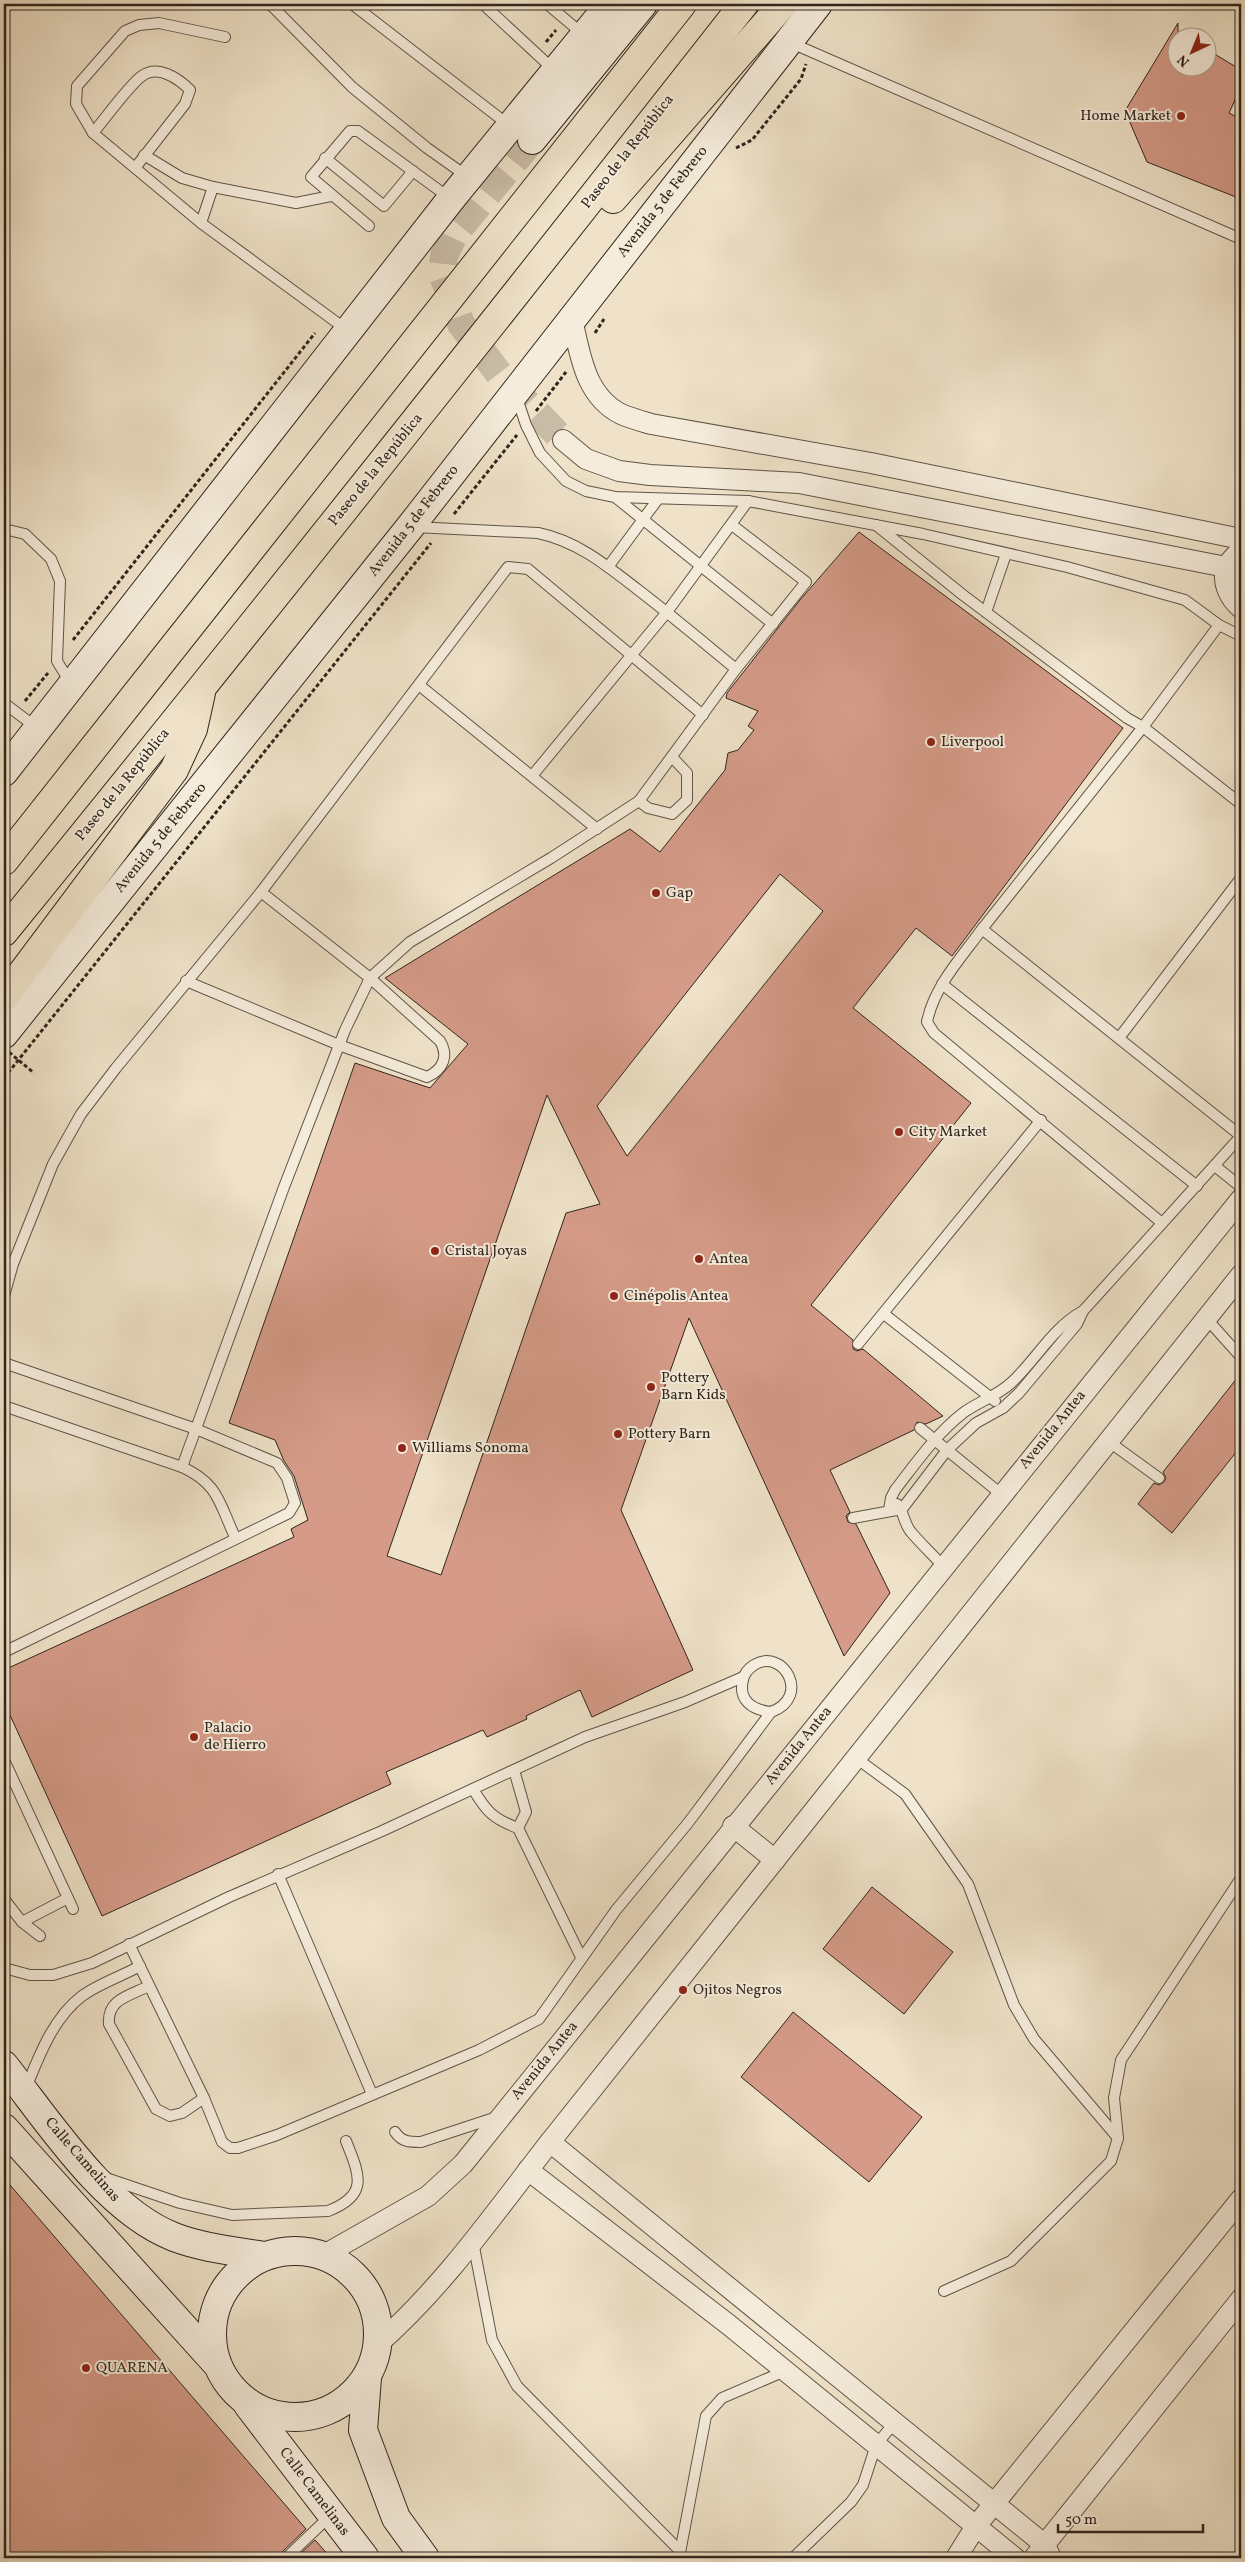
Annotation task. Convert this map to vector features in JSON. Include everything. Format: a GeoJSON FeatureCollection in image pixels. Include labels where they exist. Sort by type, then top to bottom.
{"type":"FeatureCollection","features":[{"type":"Feature","properties":{"kind":"highway"},"geometry":{"type":"LineString","coordinates":[[4,861],[682,4]]}},
{"type":"Feature","properties":{"kind":"highway","name":"Paseo de la República"},"geometry":{"type":"LineString","coordinates":[[4,932],[202,689],[529,279],[744,4]]}},
{"type":"Feature","properties":{"kind":"highway"},"geometry":{"type":"LineString","coordinates":[[529,279],[605,208],[782,4]]}},
{"type":"Feature","properties":{"kind":"highway"},"geometry":{"type":"LineString","coordinates":[[4,997],[174,770],[193,728],[202,689]]}},
{"type":"Feature","properties":{"kind":"main road"},"geometry":{"type":"LineString","coordinates":[[521,133],[556,73],[610,4]]}},
{"type":"Feature","properties":{"kind":"main road"},"geometry":{"type":"LineString","coordinates":[[4,772],[451,199],[469,178],[521,133],[643,4]]}},
{"type":"Feature","properties":{"kind":"main road","name":"Avenida 5 de Febrero"},"geometry":{"type":"LineString","coordinates":[[4,1034],[410,527],[818,4]]}},
{"type":"Feature","properties":{"kind":"main road","name":"Calle Camelinas"},"geometry":{"type":"LineString","coordinates":[[4,2065],[89,2172],[118,2203],[144,2222],[173,2236],[202,2245],[264,2256]]}},
{"type":"Feature","properties":{"kind":"main road"},"geometry":{"type":"LineString","coordinates":[[4,2128],[215,2362],[245,2402],[277,2416],[312,2417],[343,2403],[367,2378]]}},
{"type":"Feature","properties":{"kind":"main road"},"geometry":{"type":"LineString","coordinates":[[215,2362],[210,2337],[213,2311],[224,2288],[241,2268],[264,2256],[294,2250],[324,2255],[344,2266],[360,2281],[372,2300],[378,2333],[367,2378],[363,2430],[396,2518],[425,2558]]}},
{"type":"Feature","properties":{"kind":"main road","name":"Calle Camelinas"},"geometry":{"type":"LineString","coordinates":[[245,2402],[365,2558]]}},
{"type":"Feature","properties":{"kind":"street"},"geometry":{"type":"LineString","coordinates":[[572,318],[588,379],[602,400],[621,414],[651,424],[871,463],[1241,539]]}},
{"type":"Feature","properties":{"kind":"street"},"geometry":{"type":"LineString","coordinates":[[563,440],[586,459],[619,471],[650,475],[799,482],[1234,569]]}},
{"type":"Feature","properties":{"kind":"street"},"geometry":{"type":"LineString","coordinates":[[1241,549],[1226,585],[1234,602],[1241,608]]}},
{"type":"Feature","properties":{"kind":"street","name":"Avenida Antea"},"geometry":{"type":"LineString","coordinates":[[324,2255],[428,2196],[463,2164],[733,1826],[1241,1199]]}},
{"type":"Feature","properties":{"kind":"street"},"geometry":{"type":"LineString","coordinates":[[378,2333],[404,2321],[473,2242],[550,2142],[1241,1274]]}},
{"type":"Feature","properties":{"kind":"street"},"geometry":{"type":"LineString","coordinates":[[733,1826],[776,1860]]}},
{"type":"Feature","properties":{"kind":"street"},"geometry":{"type":"LineString","coordinates":[[550,2142],[994,2503],[1043,2554],[1241,2299]]}},
{"type":"Feature","properties":{"kind":"street"},"geometry":{"type":"LineString","coordinates":[[528,2170],[729,2325],[1015,2558]]}},
{"type":"Feature","properties":{"kind":"street"},"geometry":{"type":"LineString","coordinates":[[956,2558],[976,2526],[994,2503],[1241,2199]]}},
{"type":"Feature","properties":{"kind":"street"},"geometry":{"type":"LineString","coordinates":[[729,2325],[748,2302]]}},
{"type":"Feature","properties":{"kind":"lane"},"geometry":{"type":"LineString","coordinates":[[270,4],[352,87],[427,148],[469,178]]}},
{"type":"Feature","properties":{"kind":"lane"},"geometry":{"type":"LineString","coordinates":[[352,4],[521,133]]}},
{"type":"Feature","properties":{"kind":"lane"},"geometry":{"type":"LineString","coordinates":[[483,4],[556,73]]}},
{"type":"Feature","properties":{"kind":"lane"},"geometry":{"type":"LineString","coordinates":[[547,4],[585,36]]}},
{"type":"Feature","properties":{"kind":"lane"},"geometry":{"type":"LineString","coordinates":[[225,37],[159,23],[139,25],[125,31],[78,86],[76,104],[93,133],[201,223],[349,332]]}},
{"type":"Feature","properties":{"kind":"lane"},"geometry":{"type":"LineString","coordinates":[[788,41],[1241,239]]}},
{"type":"Feature","properties":{"kind":"lane"},"geometry":{"type":"LineString","coordinates":[[93,133],[142,75],[161,72],[180,80],[190,90],[185,104],[135,168]]}},
{"type":"Feature","properties":{"kind":"lane"},"geometry":{"type":"LineString","coordinates":[[370,226],[311,177],[325,158],[350,131],[358,131],[451,199]]}},
{"type":"Feature","properties":{"kind":"lane"},"geometry":{"type":"LineString","coordinates":[[144,155],[182,178],[213,187],[296,204],[332,196]]}},
{"type":"Feature","properties":{"kind":"lane"},"geometry":{"type":"LineString","coordinates":[[325,158],[384,206],[413,171]]}},
{"type":"Feature","properties":{"kind":"lane"},"geometry":{"type":"LineString","coordinates":[[201,223],[213,187]]}},
{"type":"Feature","properties":{"kind":"lane"},"geometry":{"type":"LineString","coordinates":[[515,392],[526,425],[540,453],[566,481],[586,491],[615,497],[748,501],[875,524],[1076,569],[1184,600],[1220,625],[1241,636]]}},
{"type":"Feature","properties":{"kind":"lane"},"geometry":{"type":"LineString","coordinates":[[615,497],[773,624]]}},
{"type":"Feature","properties":{"kind":"lane"},"geometry":{"type":"LineString","coordinates":[[608,567],[658,499]]}},
{"type":"Feature","properties":{"kind":"lane"},"geometry":{"type":"LineString","coordinates":[[532,776],[667,612],[702,567],[748,501]]}},
{"type":"Feature","properties":{"kind":"lane"},"geometry":{"type":"LineString","coordinates":[[875,524],[986,612],[1127,718],[1143,727],[1241,804]]}},
{"type":"Feature","properties":{"kind":"lane"},"geometry":{"type":"LineString","coordinates":[[182,1467],[284,1186],[339,1045],[370,978],[410,942],[597,829],[639,801],[736,669],[806,582],[732,525]]}},
{"type":"Feature","properties":{"kind":"lane"},"geometry":{"type":"LineString","coordinates":[[410,527],[444,527],[538,533],[556,537],[579,547],[667,612],[736,669]]}},
{"type":"Feature","properties":{"kind":"lane"},"geometry":{"type":"LineString","coordinates":[[4,529],[25,534],[51,559],[60,581],[57,661],[72,685]]}},
{"type":"Feature","properties":{"kind":"lane"},"geometry":{"type":"LineString","coordinates":[[986,612],[1006,554]]}},
{"type":"Feature","properties":{"kind":"lane"},"geometry":{"type":"LineString","coordinates":[[4,1296],[13,1264],[53,1164],[81,1114],[260,892],[508,567],[528,569],[703,715]]}},
{"type":"Feature","properties":{"kind":"lane"},"geometry":{"type":"LineString","coordinates":[[1162,1222],[934,1033],[927,1022],[930,1007],[942,984],[982,929],[1143,727],[1220,625]]}},
{"type":"Feature","properties":{"kind":"lane"},"geometry":{"type":"LineString","coordinates":[[419,685],[597,829]]}},
{"type":"Feature","properties":{"kind":"lane"},"geometry":{"type":"LineString","coordinates":[[4,703],[38,729]]}},
{"type":"Feature","properties":{"kind":"lane"},"geometry":{"type":"LineString","coordinates":[[639,801],[648,808],[672,814],[687,800],[687,773],[672,757]]}},
{"type":"Feature","properties":{"kind":"lane"},"geometry":{"type":"LineString","coordinates":[[1119,1038],[1241,878]]}},
{"type":"Feature","properties":{"kind":"lane"},"geometry":{"type":"LineString","coordinates":[[186,982],[339,1045],[427,1077],[435,1073],[445,1059],[445,1050],[440,1041],[370,978],[260,892]]}},
{"type":"Feature","properties":{"kind":"lane"},"geometry":{"type":"LineString","coordinates":[[889,1510],[891,1498],[935,1440],[964,1412],[992,1398],[1012,1383],[1057,1329],[1083,1311],[1241,1136],[982,929]]}},
{"type":"Feature","properties":{"kind":"lane"},"geometry":{"type":"LineString","coordinates":[[942,984],[1197,1186]]}},
{"type":"Feature","properties":{"kind":"lane"},"geometry":{"type":"LineString","coordinates":[[858,1344],[1041,1120]]}},
{"type":"Feature","properties":{"kind":"lane"},"geometry":{"type":"LineString","coordinates":[[1215,1166],[1241,1187]]}},
{"type":"Feature","properties":{"kind":"lane"},"geometry":{"type":"LineString","coordinates":[[853,1518],[902,1509],[947,1450],[976,1423],[1003,1408],[1019,1393],[1078,1324],[1083,1311]]}},
{"type":"Feature","properties":{"kind":"lane"},"geometry":{"type":"LineString","coordinates":[[884,1314],[1003,1408]]}},
{"type":"Feature","properties":{"kind":"lane"},"geometry":{"type":"LineString","coordinates":[[1206,1318],[1241,1356]]}},
{"type":"Feature","properties":{"kind":"lane"},"geometry":{"type":"LineString","coordinates":[[4,1364],[196,1429],[277,1463],[293,1492],[295,1503],[289,1513],[236,1537],[4,1652]]}},
{"type":"Feature","properties":{"kind":"lane"},"geometry":{"type":"LineString","coordinates":[[4,1406],[182,1467],[201,1476],[211,1485],[236,1537]]}},
{"type":"Feature","properties":{"kind":"lane"},"geometry":{"type":"LineString","coordinates":[[920,1428],[1001,1494]]}},
{"type":"Feature","properties":{"kind":"lane"},"geometry":{"type":"LineString","coordinates":[[1108,1441],[1159,1478]]}},
{"type":"Feature","properties":{"kind":"lane"},"geometry":{"type":"LineString","coordinates":[[891,1498],[902,1509],[904,1521],[910,1532],[944,1566]]}},
{"type":"Feature","properties":{"kind":"lane"},"geometry":{"type":"LineString","coordinates":[[768,1661],[778,1664],[786,1671],[791,1680],[792,1691],[788,1701],[780,1708],[770,1712],[760,1711],[750,1706],[744,1698],[741,1688],[743,1677],[749,1668],[758,1663],[768,1661]]}},
{"type":"Feature","properties":{"kind":"lane"},"geometry":{"type":"LineString","coordinates":[[4,1968],[38,1976],[73,1970],[278,1874],[382,1831],[584,1736],[685,1702],[743,1677]]}},
{"type":"Feature","properties":{"kind":"lane"},"geometry":{"type":"LineString","coordinates":[[129,1944],[204,2098],[222,2142],[230,2148],[238,2148],[276,2135],[479,2050],[539,2019],[616,1910],[688,1823],[770,1712]]}},
{"type":"Feature","properties":{"kind":"lane"},"geometry":{"type":"LineString","coordinates":[[856,1758],[905,1794],[968,1884],[1014,2005],[1034,2039],[1118,2138]]}},
{"type":"Feature","properties":{"kind":"lane"},"geometry":{"type":"LineString","coordinates":[[4,1760],[74,1909]]}},
{"type":"Feature","properties":{"kind":"lane"},"geometry":{"type":"LineString","coordinates":[[514,1770],[526,1812],[518,1828]]}},
{"type":"Feature","properties":{"kind":"lane"},"geometry":{"type":"LineString","coordinates":[[473,1789],[485,1810],[502,1822],[518,1828],[581,1957]]}},
{"type":"Feature","properties":{"kind":"lane"},"geometry":{"type":"LineString","coordinates":[[278,1874],[372,2094]]}},
{"type":"Feature","properties":{"kind":"lane"},"geometry":{"type":"LineString","coordinates":[[944,2291],[1011,2261],[1111,2161],[1118,2138],[1114,2098],[1121,2060],[1241,1878]]}},
{"type":"Feature","properties":{"kind":"lane"},"geometry":{"type":"LineString","coordinates":[[22,1922],[68,1898]]}},
{"type":"Feature","properties":{"kind":"lane"},"geometry":{"type":"LineString","coordinates":[[4,1899],[22,1922],[40,1936]]}},
{"type":"Feature","properties":{"kind":"lane"},"geometry":{"type":"LineString","coordinates":[[24,2091],[41,2053],[68,2010],[82,1996],[140,1966]]}},
{"type":"Feature","properties":{"kind":"lane"},"geometry":{"type":"LineString","coordinates":[[149,1986],[114,2004],[108,2012],[109,2024],[156,2109],[170,2116],[182,2113],[204,2098]]}},
{"type":"Feature","properties":{"kind":"lane"},"geometry":{"type":"LineString","coordinates":[[395,2132],[400,2139],[409,2142],[421,2142],[501,2116]]}},
{"type":"Feature","properties":{"kind":"lane"},"geometry":{"type":"LineString","coordinates":[[89,2172],[180,2203],[232,2215],[328,2211],[341,2206],[354,2196],[359,2186],[358,2171],[346,2140]]}},
{"type":"Feature","properties":{"kind":"lane"},"geometry":{"type":"LineString","coordinates":[[473,2242],[492,2340],[517,2386],[680,2554]]}},
{"type":"Feature","properties":{"kind":"lane"},"geometry":{"type":"LineString","coordinates":[[680,2554],[706,2416],[722,2398],[785,2371]]}},
{"type":"Feature","properties":{"kind":"lane"},"geometry":{"type":"LineString","coordinates":[[794,2558],[851,2502],[863,2485],[876,2446],[895,2422]]}},
{"type":"Feature","properties":{"kind":"lane"},"geometry":{"type":"LineString","coordinates":[[286,2558],[332,2515]]}},
{"type":"Feature","properties":{"kind":"path"},"geometry":{"type":"LineString","coordinates":[[4,1078],[513,440]]}},
{"type":"Feature","properties":{"kind":"path"},"geometry":{"type":"LineString","coordinates":[[4,1048],[34,1073]]}},
{"type":"Feature","properties":{"kind":"path"},"geometry":{"type":"LineString","coordinates":[[324,2255],[349,2262],[372,2293],[382,2313],[378,2333]]}},
{"type":"Feature","properties":{"kind":"building","name":"Home Market"},"geometry":{"type":"Polygon","coordinates":[[[1168,40],[1168,78],[1218,78],[1218,56],[1241,70],[1241,87],[1229,113],[1241,119],[1241,199],[1147,162],[1125,111],[1168,40]]]}},
{"type":"Feature","properties":{"kind":"building"},"geometry":{"type":"Polygon","coordinates":[[[859,532],[1123,728],[952,956],[916,928],[853,1008],[971,1103],[811,1305],[853,1340],[853,1349],[857,1351],[863,1349],[943,1416],[926,1424],[917,1422],[914,1430],[830,1470],[850,1512],[846,1516],[848,1522],[856,1524],[890,1593],[844,1656],[689,1318],[621,1510],[693,1670],[592,1717],[580,1690],[526,1716],[527,1719],[487,1737],[483,1730],[386,1772],[391,1784],[102,1916],[4,1702],[4,1670],[294,1537],[291,1529],[308,1520],[294,1476],[284,1461],[275,1440],[229,1423],[355,1063],[430,1088],[468,1044],[385,978],[630,829],[660,852],[725,770],[728,753],[738,750],[754,730],[748,726],[758,711],[726,698],[727,693],[800,600],[859,532]],[[780,874],[597,1106],[627,1156],[823,911],[780,874]],[[547,1095],[387,1556],[441,1575],[566,1213],[600,1204],[547,1095]]]}},
{"type":"Feature","properties":{"kind":"building"},"geometry":{"type":"Polygon","coordinates":[[[1241,1373],[1241,1446],[1172,1533],[1138,1504],[1154,1483],[1159,1485],[1164,1482],[1166,1478],[1163,1472],[1241,1373]]]}},
{"type":"Feature","properties":{"kind":"building"},"geometry":{"type":"Polygon","coordinates":[[[872,1887],[953,1952],[904,2014],[823,1949],[872,1887]]]}},
{"type":"Feature","properties":{"kind":"building"},"geometry":{"type":"Polygon","coordinates":[[[793,2012],[922,2117],[869,2182],[741,2077],[793,2012]]]}},
{"type":"Feature","properties":{"kind":"building","name":"QUARENA"},"geometry":{"type":"Polygon","coordinates":[[[4,2178],[306,2529],[281,2553],[279,2558],[4,2558],[4,2178]]]}},
{"type":"Feature","properties":{"kind":"building"},"geometry":{"type":"Polygon","coordinates":[[[315,2540],[331,2558],[296,2558],[315,2540]]]}},
{"type":"Feature","properties":{"kind":"tunnel"},"geometry":{"type":"LineString","coordinates":[[532,140],[454,235],[444,256],[442,273],[461,324],[500,375],[563,440]]}},
{"type":"Feature","properties":{"kind":"place","name":"Home Market"},"geometry":{"type":"Point","coordinates":[1181,116]}},
{"type":"Feature","properties":{"kind":"place","name":"Liverpool"},"geometry":{"type":"Point","coordinates":[931,742]}},
{"type":"Feature","properties":{"kind":"place","name":"Gap"},"geometry":{"type":"Point","coordinates":[656,893]}},
{"type":"Feature","properties":{"kind":"place","name":"City Market"},"geometry":{"type":"Point","coordinates":[899,1132]}},
{"type":"Feature","properties":{"kind":"place","name":"Cristal Joyas"},"geometry":{"type":"Point","coordinates":[435,1251]}},
{"type":"Feature","properties":{"kind":"place","name":"Antea"},"geometry":{"type":"Point","coordinates":[699,1259]}},
{"type":"Feature","properties":{"kind":"place","name":"Cinépolis Antea"},"geometry":{"type":"Point","coordinates":[614,1296]}},
{"type":"Feature","properties":{"kind":"place","name":"Pottery Barn Kids"},"geometry":{"type":"Point","coordinates":[651,1387]}},
{"type":"Feature","properties":{"kind":"place","name":"Pottery Barn"},"geometry":{"type":"Point","coordinates":[618,1434]}},
{"type":"Feature","properties":{"kind":"place","name":"Williams Sonoma"},"geometry":{"type":"Point","coordinates":[402,1448]}},
{"type":"Feature","properties":{"kind":"place","name":"Palacio de Hierro"},"geometry":{"type":"Point","coordinates":[194,1737]}},
{"type":"Feature","properties":{"kind":"place","name":"Ojitos Negros"},"geometry":{"type":"Point","coordinates":[683,1990]}},
{"type":"Feature","properties":{"kind":"place","name":"QUARENA"},"geometry":{"type":"Point","coordinates":[86,2368]}}]}
